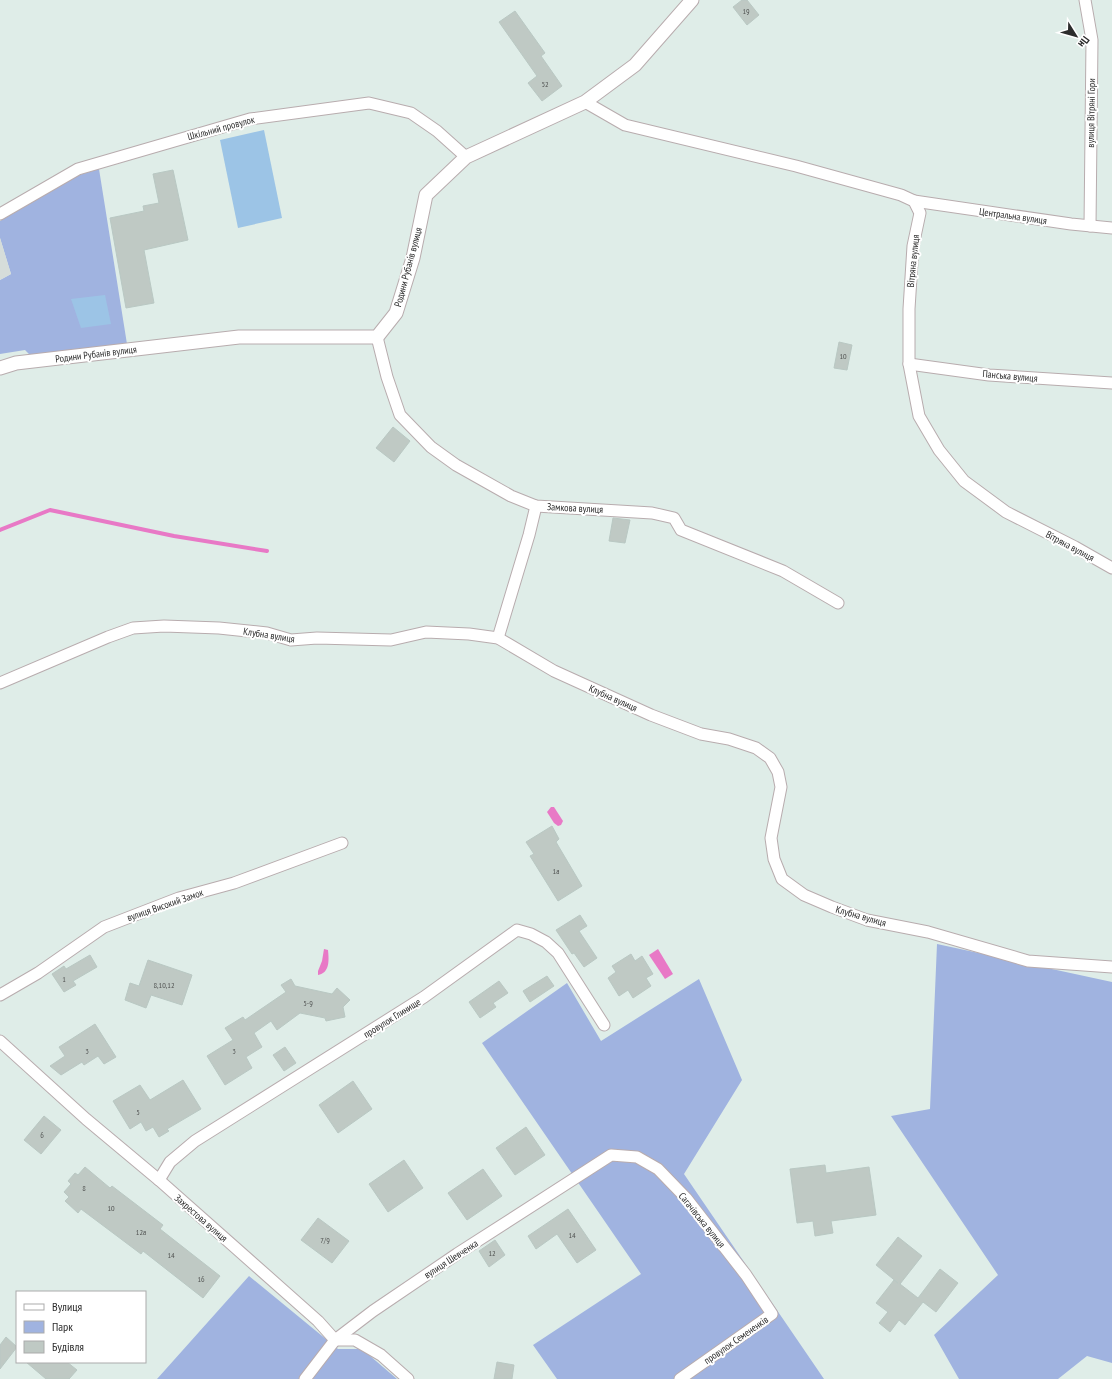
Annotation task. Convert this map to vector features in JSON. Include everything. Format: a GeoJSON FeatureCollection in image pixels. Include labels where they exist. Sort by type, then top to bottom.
{"type":"FeatureCollection","features":[{"type":"Feature","properties":{"kind":"street","name":"Родини Рубанів вулиця"},"geometry":{"type":"LineString","coordinates":[[0,368],[16,363],[239,337],[377,337],[396,313],[413,258],[426,195],[466,156],[586,102],[635,65],[692,0]]}},
{"type":"Feature","properties":{"kind":"street","name":"вулиця Вітряні Гори"},"geometry":{"type":"LineString","coordinates":[[1085,0],[1092,40],[1090,226]]}},
{"type":"Feature","properties":{"kind":"street"},"geometry":{"type":"LineString","coordinates":[[586,102],[625,125],[796,166],[901,195],[914,202]]}},
{"type":"Feature","properties":{"kind":"street","name":"Шкільний провулок"},"geometry":{"type":"LineString","coordinates":[[0,214],[78,169],[250,119],[369,103],[411,113],[437,131],[466,156]]}},
{"type":"Feature","properties":{"kind":"street","name":"Центральна вулиця"},"geometry":{"type":"LineString","coordinates":[[914,202],[1112,228]]}},
{"type":"Feature","properties":{"kind":"street","name":"Вітряна вулиця"},"geometry":{"type":"LineString","coordinates":[[914,202],[920,213],[913,246],[909,309],[909,364],[919,416],[939,450],[964,481],[1006,512],[1075,547],[1112,568]]}},
{"type":"Feature","properties":{"kind":"street","name":"Замкова вулиця"},"geometry":{"type":"LineString","coordinates":[[377,337],[387,377],[400,415],[431,447],[456,466],[511,496],[536,506],[652,513],[674,518],[681,530],[783,571],[838,603]]}},
{"type":"Feature","properties":{"kind":"street","name":"Панська вулиця"},"geometry":{"type":"LineString","coordinates":[[909,364],[989,375],[1112,383]]}},
{"type":"Feature","properties":{"kind":"street"},"geometry":{"type":"LineString","coordinates":[[498,638],[529,535],[536,506]]}},
{"type":"Feature","properties":{"kind":"street","name":"Клубна вулиця"},"geometry":{"type":"LineString","coordinates":[[0,683],[132,628],[164,626],[219,628],[267,633],[291,640],[317,638],[391,640],[426,632],[469,634],[498,638],[554,671],[650,715],[700,734],[729,739],[756,748],[770,758],[778,772],[781,787],[771,838],[774,859],[782,878],[804,895],[867,920],[928,932],[1028,961],[1112,967]]}},
{"type":"Feature","properties":{"kind":"street","name":"вулиця Високий Замок"},"geometry":{"type":"LineString","coordinates":[[0,995],[38,973],[104,927],[179,898],[234,883],[342,843]]}},
{"type":"Feature","properties":{"kind":"street","name":"провулок Глинище"},"geometry":{"type":"LineString","coordinates":[[159,1180],[170,1162],[195,1141],[424,997],[517,930],[531,934],[546,942],[558,953],[604,1025]]}},
{"type":"Feature","properties":{"kind":"street","name":"Захрестова вулиця"},"geometry":{"type":"LineString","coordinates":[[0,1042],[318,1321],[335,1340]]}},
{"type":"Feature","properties":{"kind":"street","name":"Сагачівська вулиця"},"geometry":{"type":"LineString","coordinates":[[611,1155],[638,1156],[658,1169],[686,1198],[746,1275],[772,1314]]}},
{"type":"Feature","properties":{"kind":"street","name":"вулиця Шевченка"},"geometry":{"type":"LineString","coordinates":[[305,1379],[335,1340],[373,1311],[450,1259],[611,1155]]}},
{"type":"Feature","properties":{"kind":"street","name":"провулок Семененків"},"geometry":{"type":"LineString","coordinates":[[680,1379],[772,1314]]}},
{"type":"Feature","properties":{"kind":"street"},"geometry":{"type":"LineString","coordinates":[[335,1340],[355,1340],[381,1355],[408,1379]]}},
{"type":"Feature","properties":{"kind":"green space"},"geometry":{"type":"Polygon","coordinates":[[[99,169],[127,344],[30,355],[25,350],[0,354],[0,280],[11,274],[0,238],[0,221],[79,175],[99,169]]]}},
{"type":"Feature","properties":{"kind":"green space"},"geometry":{"type":"Polygon","coordinates":[[[937,944],[1112,982],[1112,1363],[1087,1356],[1058,1379],[959,1379],[934,1335],[998,1275],[891,1116],[930,1109],[937,944]]]}},
{"type":"Feature","properties":{"kind":"green space"},"geometry":{"type":"Polygon","coordinates":[[[699,979],[742,1080],[684,1174],[824,1379],[557,1379],[533,1345],[641,1274],[482,1043],[567,983],[601,1041],[699,979]]]}},
{"type":"Feature","properties":{"kind":"green space"},"geometry":{"type":"Polygon","coordinates":[[[249,1276],[338,1349],[362,1349],[397,1379],[157,1379],[249,1276]]]}},
{"type":"Feature","properties":{"kind":"shaded area"},"geometry":{"type":"Polygon","coordinates":[[[264,130],[282,218],[238,228],[220,140],[264,130]]]}},
{"type":"Feature","properties":{"kind":"shaded area"},"geometry":{"type":"Polygon","coordinates":[[[0,238],[11,274],[0,280],[0,238]]]}},
{"type":"Feature","properties":{"kind":"shaded area"},"geometry":{"type":"Polygon","coordinates":[[[105,295],[111,324],[81,328],[71,299],[105,295]]]}},
{"type":"Feature","properties":{"kind":"shaded area"},"geometry":{"type":"Polygon","coordinates":[[[551,807],[554,807],[563,821],[561,825],[558,826],[554,823],[547,812],[551,807]]]}},
{"type":"Feature","properties":{"kind":"shaded area"},"geometry":{"type":"Polygon","coordinates":[[[324,949],[328,950],[328,966],[325,972],[318,975],[318,971],[322,961],[324,949]]]}},
{"type":"Feature","properties":{"kind":"shaded area"},"geometry":{"type":"Polygon","coordinates":[[[658,949],[673,974],[665,979],[649,955],[658,949]]]}},
{"type":"Feature","properties":{"kind":"building"},"geometry":{"type":"Polygon","coordinates":[[[742,0],[747,0],[759,15],[747,25],[733,7],[742,0]]]}},
{"type":"Feature","properties":{"kind":"building"},"geometry":{"type":"Polygon","coordinates":[[[515,11],[545,53],[541,56],[562,86],[542,101],[528,83],[537,76],[499,22],[515,11]]]}},
{"type":"Feature","properties":{"kind":"building"},"geometry":{"type":"Polygon","coordinates":[[[173,170],[188,240],[144,250],[154,303],[126,308],[110,218],[144,211],[143,206],[159,203],[153,174],[173,170]]]}},
{"type":"Feature","properties":{"kind":"building"},"geometry":{"type":"Polygon","coordinates":[[[839,342],[852,345],[847,370],[834,368],[839,342]]]}},
{"type":"Feature","properties":{"kind":"building"},"geometry":{"type":"Polygon","coordinates":[[[393,427],[410,441],[394,462],[376,448],[393,427]]]}},
{"type":"Feature","properties":{"kind":"building"},"geometry":{"type":"Polygon","coordinates":[[[613,518],[630,520],[625,543],[609,541],[613,518]]]}},
{"type":"Feature","properties":{"kind":"building"},"geometry":{"type":"Polygon","coordinates":[[[552,826],[559,839],[556,842],[582,886],[558,901],[530,856],[534,854],[526,842],[552,826]]]}},
{"type":"Feature","properties":{"kind":"building"},"geometry":{"type":"Polygon","coordinates":[[[580,915],[587,926],[579,931],[597,958],[584,967],[574,953],[572,954],[556,930],[580,915]]]}},
{"type":"Feature","properties":{"kind":"building"},"geometry":{"type":"Polygon","coordinates":[[[631,954],[635,961],[642,956],[653,974],[646,978],[651,986],[633,998],[628,990],[619,996],[608,978],[616,972],[612,966],[631,954]]]}},
{"type":"Feature","properties":{"kind":"building"},"geometry":{"type":"Polygon","coordinates":[[[90,955],[97,967],[73,981],[76,985],[64,992],[52,974],[64,966],[66,969],[90,955]]]}},
{"type":"Feature","properties":{"kind":"building"},"geometry":{"type":"Polygon","coordinates":[[[148,960],[192,975],[182,1005],[151,995],[146,1008],[125,1000],[130,983],[139,986],[148,960]]]}},
{"type":"Feature","properties":{"kind":"building"},"geometry":{"type":"Polygon","coordinates":[[[547,976],[554,986],[530,1002],[523,991],[547,976]]]}},
{"type":"Feature","properties":{"kind":"building"},"geometry":{"type":"Polygon","coordinates":[[[291,979],[295,986],[332,994],[337,988],[350,1000],[343,1007],[345,1017],[326,1021],[325,1018],[300,1013],[277,1030],[271,1021],[254,1033],[262,1047],[246,1057],[252,1068],[225,1085],[207,1056],[233,1040],[225,1028],[243,1017],[245,1020],[286,992],[281,985],[291,979]]]}},
{"type":"Feature","properties":{"kind":"building"},"geometry":{"type":"Polygon","coordinates":[[[499,981],[508,993],[493,1003],[496,1007],[480,1018],[469,1002],[499,981]]]}},
{"type":"Feature","properties":{"kind":"building"},"geometry":{"type":"Polygon","coordinates":[[[95,1024],[116,1057],[104,1064],[98,1056],[84,1065],[82,1062],[61,1075],[50,1066],[65,1056],[59,1047],[95,1024]]]}},
{"type":"Feature","properties":{"kind":"building"},"geometry":{"type":"Polygon","coordinates":[[[285,1047],[296,1063],[284,1071],[273,1055],[285,1047]]]}},
{"type":"Feature","properties":{"kind":"building"},"geometry":{"type":"Polygon","coordinates":[[[183,1080],[201,1109],[167,1129],[169,1131],[159,1137],[153,1127],[146,1131],[141,1122],[130,1129],[113,1101],[140,1085],[150,1100],[183,1080]]]}},
{"type":"Feature","properties":{"kind":"building"},"geometry":{"type":"Polygon","coordinates":[[[353,1081],[372,1109],[338,1133],[319,1105],[353,1081]]]}},
{"type":"Feature","properties":{"kind":"building"},"geometry":{"type":"Polygon","coordinates":[[[44,1116],[61,1130],[41,1154],[24,1140],[44,1116]]]}},
{"type":"Feature","properties":{"kind":"building"},"geometry":{"type":"Polygon","coordinates":[[[526,1127],[545,1155],[515,1175],[496,1148],[526,1127]]]}},
{"type":"Feature","properties":{"kind":"building"},"geometry":{"type":"Polygon","coordinates":[[[404,1160],[423,1188],[388,1212],[369,1184],[404,1160]]]}},
{"type":"Feature","properties":{"kind":"building"},"geometry":{"type":"Polygon","coordinates":[[[825,1165],[826,1173],[869,1167],[876,1215],[831,1221],[833,1233],[815,1236],[813,1221],[797,1223],[790,1169],[825,1165]]]}},
{"type":"Feature","properties":{"kind":"building"},"geometry":{"type":"Polygon","coordinates":[[[85,1167],[110,1188],[112,1186],[163,1225],[160,1229],[220,1276],[203,1298],[143,1251],[141,1254],[81,1209],[78,1213],[65,1201],[69,1197],[64,1192],[71,1184],[68,1181],[75,1173],[78,1175],[85,1167]]]}},
{"type":"Feature","properties":{"kind":"building"},"geometry":{"type":"Polygon","coordinates":[[[483,1169],[502,1196],[467,1220],[448,1193],[483,1169]]]}},
{"type":"Feature","properties":{"kind":"building"},"geometry":{"type":"Polygon","coordinates":[[[568,1209],[596,1250],[577,1263],[557,1234],[536,1249],[528,1236],[568,1209]]]}},
{"type":"Feature","properties":{"kind":"building"},"geometry":{"type":"Polygon","coordinates":[[[318,1218],[349,1241],[332,1263],[301,1240],[318,1218]]]}},
{"type":"Feature","properties":{"kind":"building"},"geometry":{"type":"Polygon","coordinates":[[[898,1237],[922,1256],[900,1284],[918,1298],[940,1269],[958,1283],[936,1312],[923,1302],[905,1325],[899,1320],[890,1332],[879,1323],[888,1312],[876,1303],[894,1280],[898,1283],[876,1265],[898,1237]]]}},
{"type":"Feature","properties":{"kind":"building"},"geometry":{"type":"Polygon","coordinates":[[[495,1240],[505,1255],[489,1267],[479,1251],[495,1240]]]}},
{"type":"Feature","properties":{"kind":"building"},"geometry":{"type":"Polygon","coordinates":[[[6,1337],[16,1346],[16,1348],[0,1369],[0,1345],[6,1337]]]}},
{"type":"Feature","properties":{"kind":"building"},"geometry":{"type":"Polygon","coordinates":[[[497,1362],[514,1365],[512,1379],[494,1379],[497,1362]]]}},
{"type":"Feature","properties":{"kind":"building"},"geometry":{"type":"Polygon","coordinates":[[[27,1363],[68,1363],[77,1370],[69,1379],[46,1379],[27,1363]]]}},
{"type":"Feature","properties":{"kind":"waterway"},"geometry":{"type":"LineString","coordinates":[[0,530],[50,510],[174,536],[267,551]]}}]}
